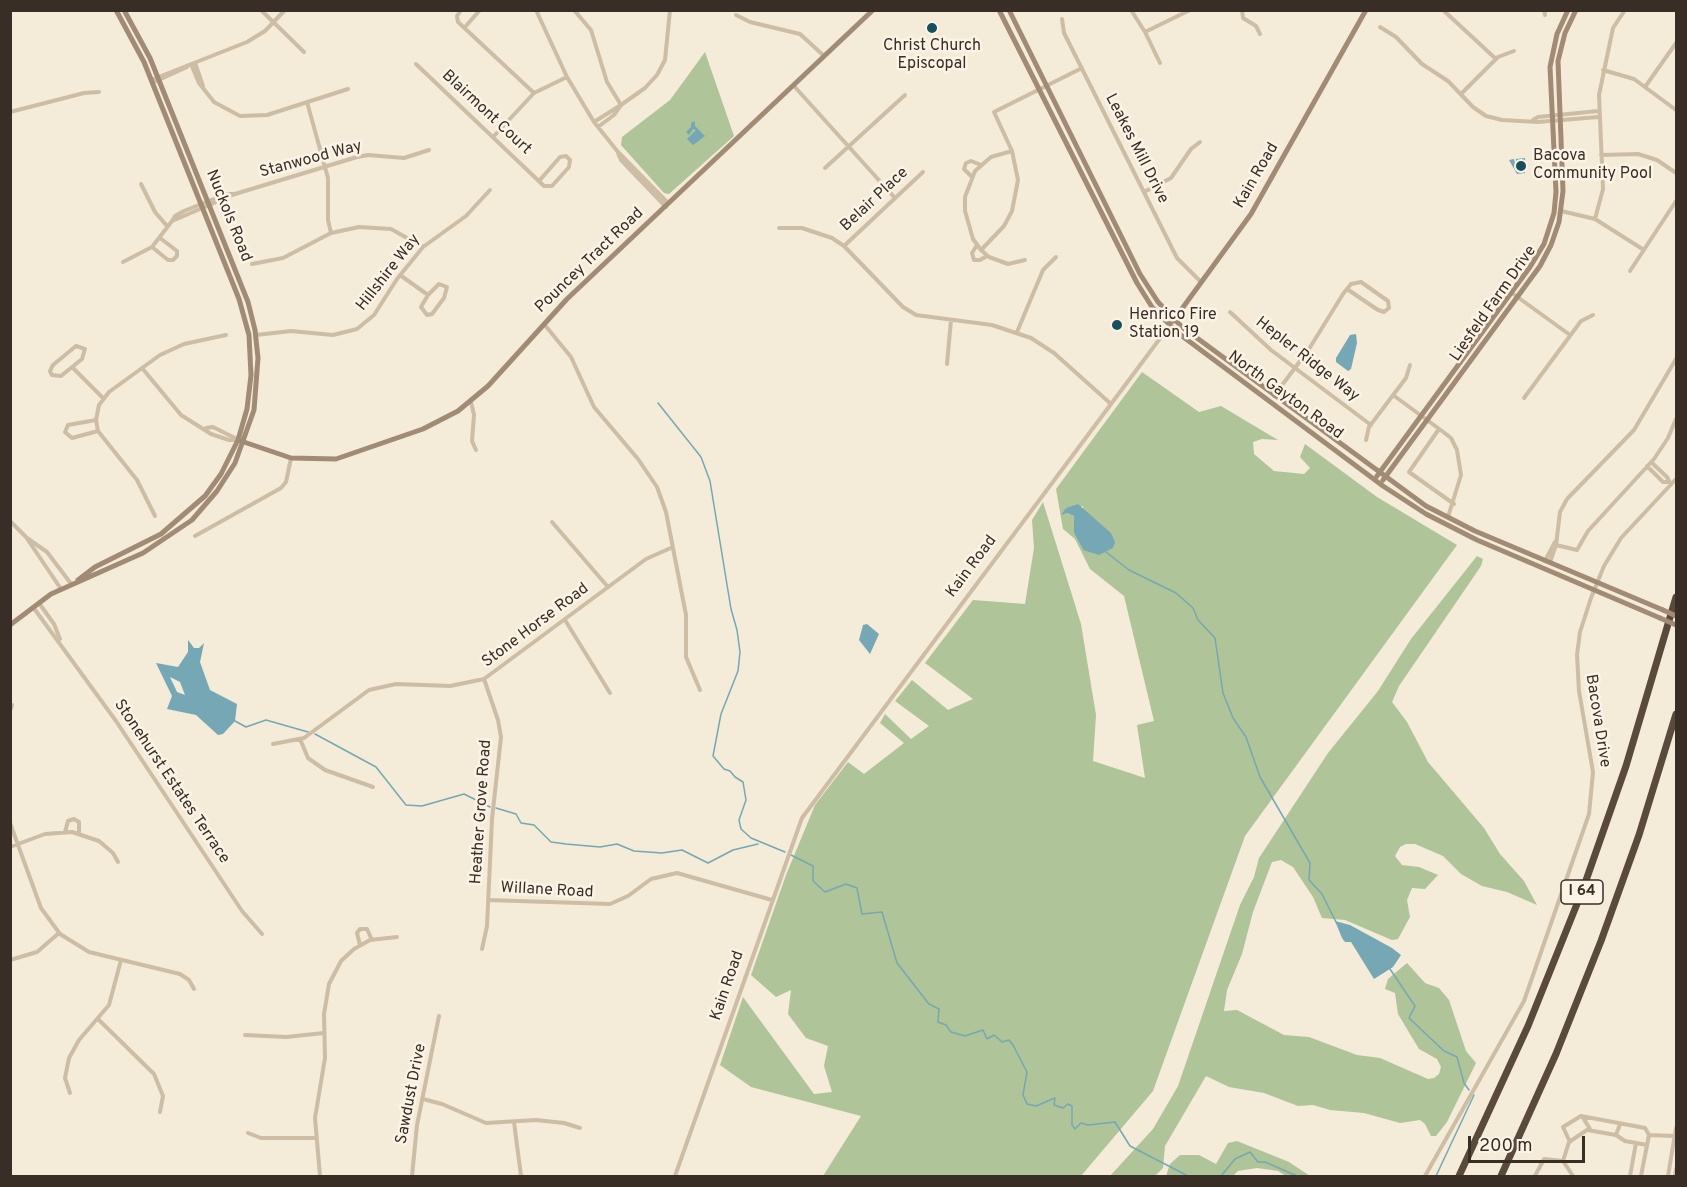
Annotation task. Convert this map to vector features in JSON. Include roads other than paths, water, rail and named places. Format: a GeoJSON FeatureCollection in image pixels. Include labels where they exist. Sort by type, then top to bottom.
{"type":"FeatureCollection","features":[{"type":"Feature","properties":{"kind":"highway","name":"I 64"},"geometry":{"type":"LineString","coordinates":[[1459,1176],[1515,1058],[1579,899],[1626,766],[1677,597]]}},
{"type":"Feature","properties":{"kind":"highway","name":"I 64"},"geometry":{"type":"LineString","coordinates":[[1502,1176],[1556,1054],[1601,941],[1643,824],[1677,714]]}},
{"type":"Feature","properties":{"kind":"main road","name":"Nuckols Road"},"geometry":{"type":"LineString","coordinates":[[116,10],[135,43],[151,80],[239,299],[249,335],[250,389],[238,440]]}},
{"type":"Feature","properties":{"kind":"main road","name":"Nuckols Road"},"geometry":{"type":"LineString","coordinates":[[124,10],[143,43],[158,78],[248,302],[256,335],[258,384],[254,410],[244,443]]}},
{"type":"Feature","properties":{"kind":"main road","name":"Pouncey Tract Road"},"geometry":{"type":"LineString","coordinates":[[238,440],[291,458],[316,460],[344,458],[432,425],[471,402],[544,324],[794,86],[823,55],[873,10]]}},
{"type":"Feature","properties":{"kind":"main road","name":"North Gayton Road"},"geometry":{"type":"LineString","coordinates":[[999,10],[1137,283],[1152,307],[1170,325],[1375,479],[1447,518],[1677,616]]}},
{"type":"Feature","properties":{"kind":"main road","name":"North Gayton Road"},"geometry":{"type":"LineString","coordinates":[[1009,10],[1140,274],[1158,302],[1174,319],[1379,474],[1382,481],[1451,528],[1677,625]]}},
{"type":"Feature","properties":{"kind":"main road","name":"Kain Road"},"geometry":{"type":"LineString","coordinates":[[1170,325],[1259,201],[1366,10]]}},
{"type":"Feature","properties":{"kind":"main road","name":"Liesfeld Farm Drive"},"geometry":{"type":"LineString","coordinates":[[1375,479],[1546,255],[1561,211],[1563,179],[1551,59],[1557,34],[1568,10]]}},
{"type":"Feature","properties":{"kind":"main road","name":"Liesfeld Farm Drive"},"geometry":{"type":"LineString","coordinates":[[1382,481],[1515,295],[1540,252],[1554,213],[1557,182],[1558,61],[1565,33],[1576,10]]}},
{"type":"Feature","properties":{"kind":"main road"},"geometry":{"type":"LineString","coordinates":[[72,585],[95,567],[155,538],[183,518],[211,487],[238,440]]}},
{"type":"Feature","properties":{"kind":"main road"},"geometry":{"type":"LineString","coordinates":[[10,625],[61,589],[143,553],[180,530],[217,491],[244,443]]}},
{"type":"Feature","properties":{"kind":"street"},"geometry":{"type":"LineString","coordinates":[[261,10],[304,52]]}},
{"type":"Feature","properties":{"kind":"street"},"geometry":{"type":"LineString","coordinates":[[151,80],[247,42],[274,22],[285,10]]}},
{"type":"Feature","properties":{"kind":"street"},"geometry":{"type":"LineString","coordinates":[[461,10],[458,20],[534,93]]}},
{"type":"Feature","properties":{"kind":"street"},"geometry":{"type":"LineString","coordinates":[[465,27],[480,10]]}},
{"type":"Feature","properties":{"kind":"street"},"geometry":{"type":"LineString","coordinates":[[536,10],[567,77],[594,122],[618,152],[668,206]]}},
{"type":"Feature","properties":{"kind":"street"},"geometry":{"type":"LineString","coordinates":[[574,10],[591,30],[607,82],[621,105]]}},
{"type":"Feature","properties":{"kind":"street"},"geometry":{"type":"LineString","coordinates":[[594,122],[645,88],[657,75],[665,60],[670,10]]}},
{"type":"Feature","properties":{"kind":"street"},"geometry":{"type":"LineString","coordinates":[[1131,10],[1160,63]]}},
{"type":"Feature","properties":{"kind":"street"},"geometry":{"type":"LineString","coordinates":[[1144,32],[1190,10]]}},
{"type":"Feature","properties":{"kind":"street"},"geometry":{"type":"LineString","coordinates":[[1242,10],[1243,18],[1256,26],[1260,34]]}},
{"type":"Feature","properties":{"kind":"street"},"geometry":{"type":"LineString","coordinates":[[1443,10],[1496,59]]}},
{"type":"Feature","properties":{"kind":"street"},"geometry":{"type":"LineString","coordinates":[[1595,219],[1603,189],[1598,114],[1603,70],[1613,28],[1625,10]]}},
{"type":"Feature","properties":{"kind":"street"},"geometry":{"type":"LineString","coordinates":[[736,15],[750,22],[800,34],[823,55]]}},
{"type":"Feature","properties":{"kind":"street","name":"Leakes Mill Drive"},"geometry":{"type":"LineString","coordinates":[[1062,19],[1063,30],[1178,258],[1201,283]]}},
{"type":"Feature","properties":{"kind":"street"},"geometry":{"type":"LineString","coordinates":[[1380,27],[1396,37],[1422,64],[1448,81],[1480,113],[1491,118],[1533,120],[1598,114]]}},
{"type":"Feature","properties":{"kind":"street"},"geometry":{"type":"LineString","coordinates":[[1645,87],[1677,43]]}},
{"type":"Feature","properties":{"kind":"street"},"geometry":{"type":"LineString","coordinates":[[1461,94],[1496,59],[1514,51]]}},
{"type":"Feature","properties":{"kind":"street"},"geometry":{"type":"LineString","coordinates":[[193,63],[203,86],[219,106],[240,116],[262,116],[348,89]]}},
{"type":"Feature","properties":{"kind":"street","name":"Blairmont Court"},"geometry":{"type":"LineString","coordinates":[[416,63],[539,180]]}},
{"type":"Feature","properties":{"kind":"street"},"geometry":{"type":"LineString","coordinates":[[981,250],[995,238],[1012,212],[1018,180],[1012,151],[994,112],[1082,68]]}},
{"type":"Feature","properties":{"kind":"street"},"geometry":{"type":"LineString","coordinates":[[1603,70],[1622,74],[1677,110]]}},
{"type":"Feature","properties":{"kind":"street"},"geometry":{"type":"LineString","coordinates":[[494,136],[534,93],[567,77]]}},
{"type":"Feature","properties":{"kind":"street"},"geometry":{"type":"LineString","coordinates":[[794,86],[895,198]]}},
{"type":"Feature","properties":{"kind":"street"},"geometry":{"type":"LineString","coordinates":[[10,112],[84,93],[99,92]]}},
{"type":"Feature","properties":{"kind":"street"},"geometry":{"type":"LineString","coordinates":[[825,168],[905,95]]}},
{"type":"Feature","properties":{"kind":"street"},"geometry":{"type":"LineString","coordinates":[[307,102],[326,167],[329,185],[328,220],[331,233]]}},
{"type":"Feature","properties":{"kind":"street"},"geometry":{"type":"LineString","coordinates":[[598,127],[614,115],[621,105]]}},
{"type":"Feature","properties":{"kind":"street"},"geometry":{"type":"LineString","coordinates":[[1144,192],[1171,178],[1191,149],[1200,142]]}},
{"type":"Feature","properties":{"kind":"street","name":"Stanwood Way"},"geometry":{"type":"LineString","coordinates":[[153,247],[176,216],[209,203],[363,156],[404,158],[429,150]]}},
{"type":"Feature","properties":{"kind":"street"},"geometry":{"type":"LineString","coordinates":[[1012,151],[992,157],[981,165],[972,177],[965,197],[965,211],[968,226],[977,245],[987,256],[1008,264],[1025,260]]}},
{"type":"Feature","properties":{"kind":"street"},"geometry":{"type":"LineString","coordinates":[[1601,155],[1638,154],[1657,160],[1677,173]]}},
{"type":"Feature","properties":{"kind":"street"},"geometry":{"type":"LineString","coordinates":[[560,157],[569,158],[570,166],[552,186],[546,187],[539,180],[560,157]]}},
{"type":"Feature","properties":{"kind":"street"},"geometry":{"type":"LineString","coordinates":[[972,177],[964,169],[966,163],[971,161],[981,165]]}},
{"type":"Feature","properties":{"kind":"street","name":"Belair Place"},"geometry":{"type":"LineString","coordinates":[[844,246],[923,172]]}},
{"type":"Feature","properties":{"kind":"street"},"geometry":{"type":"LineString","coordinates":[[141,184],[154,212],[167,226]]}},
{"type":"Feature","properties":{"kind":"street","name":"Hillshire Way"},"geometry":{"type":"LineString","coordinates":[[256,335],[291,332],[333,335],[357,329],[374,315],[399,275],[423,247],[466,216],[490,190]]}},
{"type":"Feature","properties":{"kind":"street"},"geometry":{"type":"LineString","coordinates":[[1630,271],[1677,201]]}},
{"type":"Feature","properties":{"kind":"street"},"geometry":{"type":"LineString","coordinates":[[1561,211],[1595,219],[1644,250]]}},
{"type":"Feature","properties":{"kind":"street"},"geometry":{"type":"LineString","coordinates":[[252,264],[295,253],[331,233],[359,226],[382,227],[400,232],[423,247]]}},
{"type":"Feature","properties":{"kind":"street"},"geometry":{"type":"LineString","coordinates":[[779,228],[802,228],[821,232],[844,246],[903,307],[924,318],[992,325],[1017,332],[1054,353],[1111,404]]}},
{"type":"Feature","properties":{"kind":"street"},"geometry":{"type":"LineString","coordinates":[[123,262],[153,247],[168,260],[173,260],[177,256],[177,251],[160,238]]}},
{"type":"Feature","properties":{"kind":"street"},"geometry":{"type":"LineString","coordinates":[[977,245],[972,253],[975,260],[987,256]]}},
{"type":"Feature","properties":{"kind":"street"},"geometry":{"type":"LineString","coordinates":[[1017,332],[1043,270],[1056,257]]}},
{"type":"Feature","properties":{"kind":"street"},"geometry":{"type":"LineString","coordinates":[[399,275],[428,295]]}},
{"type":"Feature","properties":{"kind":"street"},"geometry":{"type":"LineString","coordinates":[[1274,396],[1295,368],[1347,289],[1353,282],[1361,282],[1388,301],[1389,308],[1384,312],[1378,310],[1347,289]]}},
{"type":"Feature","properties":{"kind":"street"},"geometry":{"type":"LineString","coordinates":[[439,284],[447,287],[444,298],[432,315],[428,315],[421,307],[428,295],[439,284]]}},
{"type":"Feature","properties":{"kind":"street"},"geometry":{"type":"LineString","coordinates":[[1515,295],[1570,335]]}},
{"type":"Feature","properties":{"kind":"street","name":"Hepler Ridge Way"},"geometry":{"type":"LineString","coordinates":[[1230,312],[1271,350],[1371,425]]}},
{"type":"Feature","properties":{"kind":"street"},"geometry":{"type":"LineString","coordinates":[[1524,398],[1581,321],[1593,315]]}},
{"type":"Feature","properties":{"kind":"street"},"geometry":{"type":"LineString","coordinates":[[947,364],[951,320]]}},
{"type":"Feature","properties":{"kind":"street"},"geometry":{"type":"LineString","coordinates":[[544,324],[571,357],[594,407],[653,478],[663,503],[686,615],[685,653],[700,690]]}},
{"type":"Feature","properties":{"kind":"street","name":"Kain Road"},"geometry":{"type":"LineString","coordinates":[[675,1176],[793,838],[805,813],[1170,325]]}},
{"type":"Feature","properties":{"kind":"street"},"geometry":{"type":"LineString","coordinates":[[155,516],[137,480],[98,431],[96,420],[103,399],[142,368],[177,346],[225,335]]}},
{"type":"Feature","properties":{"kind":"street"},"geometry":{"type":"LineString","coordinates":[[74,347],[83,347],[84,357],[72,367],[59,376],[51,373],[53,364],[74,347]]}},
{"type":"Feature","properties":{"kind":"street"},"geometry":{"type":"LineString","coordinates":[[1547,562],[1556,543],[1560,512],[1567,499],[1634,430],[1677,359]]}},
{"type":"Feature","properties":{"kind":"street"},"geometry":{"type":"LineString","coordinates":[[1366,440],[1371,425],[1407,376],[1410,365]]}},
{"type":"Feature","properties":{"kind":"street"},"geometry":{"type":"LineString","coordinates":[[72,367],[103,399]]}},
{"type":"Feature","properties":{"kind":"street"},"geometry":{"type":"LineString","coordinates":[[142,368],[174,409],[205,428],[213,427],[233,435],[238,440]]}},
{"type":"Feature","properties":{"kind":"street"},"geometry":{"type":"LineString","coordinates":[[1393,395],[1451,438],[1461,462],[1461,475],[1454,504],[1447,518]]}},
{"type":"Feature","properties":{"kind":"street"},"geometry":{"type":"LineString","coordinates":[[471,402],[474,415],[472,441],[476,450]]}},
{"type":"Feature","properties":{"kind":"street"},"geometry":{"type":"LineString","coordinates":[[1556,543],[1577,550],[1588,531],[1651,462],[1668,438],[1677,419]]}},
{"type":"Feature","properties":{"kind":"street"},"geometry":{"type":"LineString","coordinates":[[96,420],[68,425],[65,432],[72,438],[98,431]]}},
{"type":"Feature","properties":{"kind":"street"},"geometry":{"type":"LineString","coordinates":[[1439,429],[1409,472],[1454,504]]}},
{"type":"Feature","properties":{"kind":"street"},"geometry":{"type":"LineString","coordinates":[[195,536],[281,488],[286,482],[291,458]]}},
{"type":"Feature","properties":{"kind":"street"},"geometry":{"type":"LineString","coordinates":[[1651,462],[1667,477],[1670,483]]}},
{"type":"Feature","properties":{"kind":"street"},"geometry":{"type":"LineString","coordinates":[[1647,466],[1663,482],[1670,483]]}},
{"type":"Feature","properties":{"kind":"street"},"geometry":{"type":"LineString","coordinates":[[1654,474],[1658,469]]}},
{"type":"Feature","properties":{"kind":"street","name":"Bacova Drive"},"geometry":{"type":"LineString","coordinates":[[1425,1176],[1524,1001],[1589,814],[1593,772],[1576,662],[1580,632],[1594,590],[1621,538],[1670,483],[1677,479]]}},
{"type":"Feature","properties":{"kind":"street"},"geometry":{"type":"LineString","coordinates":[[10,520],[26,537],[61,589]]}},
{"type":"Feature","properties":{"kind":"street"},"geometry":{"type":"LineString","coordinates":[[552,522],[608,587]]}},
{"type":"Feature","properties":{"kind":"street"},"geometry":{"type":"LineString","coordinates":[[26,537],[46,552],[72,585]]}},
{"type":"Feature","properties":{"kind":"street","name":"Stone Horse Road"},"geometry":{"type":"LineString","coordinates":[[273,744],[300,739],[369,690],[396,684],[450,686],[484,679],[650,556],[673,547]]}},
{"type":"Feature","properties":{"kind":"street","name":"Stonehurst Estates Terrace"},"geometry":{"type":"LineString","coordinates":[[39,603],[54,624],[61,642]]}},
{"type":"Feature","properties":{"kind":"street","name":"Stonehurst Estates Terrace"},"geometry":{"type":"LineString","coordinates":[[33,607],[61,642],[242,911],[262,934]]}},
{"type":"Feature","properties":{"kind":"street"},"geometry":{"type":"LineString","coordinates":[[565,620],[610,693]]}},
{"type":"Feature","properties":{"kind":"street","name":"Heather Grove Road"},"geometry":{"type":"LineString","coordinates":[[482,949],[486,936],[492,819],[501,737],[498,720],[484,679]]}},
{"type":"Feature","properties":{"kind":"street"},"geometry":{"type":"LineString","coordinates":[[10,711],[12,705]]}},
{"type":"Feature","properties":{"kind":"street"},"geometry":{"type":"LineString","coordinates":[[300,739],[308,758],[325,770],[373,787]]}},
{"type":"Feature","properties":{"kind":"street"},"geometry":{"type":"LineString","coordinates":[[65,832],[68,821],[74,819],[79,822],[79,834]]}},
{"type":"Feature","properties":{"kind":"street"},"geometry":{"type":"LineString","coordinates":[[10,823],[16,845],[41,908],[60,933],[89,952],[180,974],[189,980],[194,989]]}},
{"type":"Feature","properties":{"kind":"street"},"geometry":{"type":"LineString","coordinates":[[10,847],[45,834],[65,832],[79,834],[106,846],[117,862]]}},
{"type":"Feature","properties":{"kind":"street"},"geometry":{"type":"LineString","coordinates":[[10,835],[16,845]]}},
{"type":"Feature","properties":{"kind":"street","name":"Willane Road"},"geometry":{"type":"LineString","coordinates":[[488,900],[610,904],[628,896],[651,879],[677,873],[772,900]]}},
{"type":"Feature","properties":{"kind":"street"},"geometry":{"type":"LineString","coordinates":[[360,945],[357,933],[360,929],[367,929],[372,940]]}},
{"type":"Feature","properties":{"kind":"street"},"geometry":{"type":"LineString","coordinates":[[10,960],[37,952],[60,933]]}},
{"type":"Feature","properties":{"kind":"street"},"geometry":{"type":"LineString","coordinates":[[320,1176],[315,1110],[325,1058],[325,1004],[332,976],[347,955],[360,945],[372,940],[397,937]]}},
{"type":"Feature","properties":{"kind":"street"},"geometry":{"type":"LineString","coordinates":[[70,1093],[65,1078],[69,1058],[79,1040],[99,1020],[112,999],[121,960]]}},
{"type":"Feature","properties":{"kind":"street","name":"Sawdust Drive"},"geometry":{"type":"LineString","coordinates":[[412,1176],[415,1139],[439,1016]]}},
{"type":"Feature","properties":{"kind":"street"},"geometry":{"type":"LineString","coordinates":[[99,1020],[154,1074],[163,1096],[160,1112]]}},
{"type":"Feature","properties":{"kind":"street"},"geometry":{"type":"LineString","coordinates":[[245,1035],[286,1037],[324,1033]]}},
{"type":"Feature","properties":{"kind":"street"},"geometry":{"type":"LineString","coordinates":[[423,1099],[486,1123],[554,1121],[580,1128]]}},
{"type":"Feature","properties":{"kind":"street"},"geometry":{"type":"LineString","coordinates":[[1582,1116],[1591,1130]]}},
{"type":"Feature","properties":{"kind":"street"},"geometry":{"type":"LineString","coordinates":[[1570,1142],[1563,1127],[1582,1116],[1646,1128],[1649,1135],[1641,1176]]}},
{"type":"Feature","properties":{"kind":"street"},"geometry":{"type":"LineString","coordinates":[[514,1122],[521,1176]]}},
{"type":"Feature","properties":{"kind":"street"},"geometry":{"type":"LineString","coordinates":[[1616,1135],[1620,1124]]}},
{"type":"Feature","properties":{"kind":"street"},"geometry":{"type":"LineString","coordinates":[[1668,1176],[1677,1128]]}},
{"type":"Feature","properties":{"kind":"street"},"geometry":{"type":"LineString","coordinates":[[1563,1161],[1570,1142],[1591,1130],[1616,1135],[1624,1141],[1647,1144]]}},
{"type":"Feature","properties":{"kind":"street"},"geometry":{"type":"LineString","coordinates":[[248,1133],[261,1138],[317,1138]]}},
{"type":"Feature","properties":{"kind":"street"},"geometry":{"type":"LineString","coordinates":[[1649,1135],[1676,1136]]}},
{"type":"Feature","properties":{"kind":"street"},"geometry":{"type":"LineString","coordinates":[[1630,1176],[1636,1143]]}},
{"type":"Feature","properties":{"kind":"street"},"geometry":{"type":"LineString","coordinates":[[1535,1176],[1545,1159],[1563,1161],[1573,1176]]}},
{"type":"Feature","properties":{"kind":"street"},"geometry":{"type":"LineString","coordinates":[[1675,1176],[1677,1169]]}},
{"type":"Feature","properties":{"kind":"water"},"geometry":{"type":"Polygon","coordinates":[[[695,121],[695,126],[705,136],[693,145],[687,139],[696,130],[693,129],[689,135],[686,132],[691,127],[691,123],[695,121]]]}},
{"type":"Feature","properties":{"kind":"water","name":"Bacova Community Pool"},"geometry":{"type":"Polygon","coordinates":[[[1525,158],[1525,173],[1517,174],[1509,160],[1514,159],[1516,167],[1516,159],[1525,158]]]}},
{"type":"Feature","properties":{"kind":"water"},"geometry":{"type":"Polygon","coordinates":[[[1356,334],[1357,343],[1351,369],[1348,371],[1336,362],[1336,358],[1350,335],[1356,334]]]}},
{"type":"Feature","properties":{"kind":"water"},"geometry":{"type":"Polygon","coordinates":[[[1078,504],[1111,533],[1115,542],[1113,548],[1099,555],[1083,550],[1074,533],[1074,516],[1067,513],[1061,515],[1066,508],[1078,504]]]}},
{"type":"Feature","properties":{"kind":"water"},"geometry":{"type":"Polygon","coordinates":[[[867,624],[879,634],[870,654],[859,640],[863,625],[867,624]]]}},
{"type":"Feature","properties":{"kind":"water"},"geometry":{"type":"Polygon","coordinates":[[[188,640],[194,648],[199,648],[204,643],[200,662],[210,690],[237,704],[235,721],[223,734],[218,735],[196,715],[167,709],[172,696],[156,663],[178,667],[188,652],[188,640]],[[170,677],[177,692],[185,695],[180,682],[170,677]]]}},
{"type":"Feature","properties":{"kind":"water"},"geometry":{"type":"Polygon","coordinates":[[[1335,921],[1350,925],[1401,955],[1393,967],[1374,979],[1351,942],[1345,942],[1342,938],[1335,921]]]}},
{"type":"Feature","properties":{"kind":"waterway"},"geometry":{"type":"LineString","coordinates":[[658,403],[701,457],[710,481],[731,609],[737,630],[740,652],[738,671],[721,714],[713,756],[724,769],[743,782],[746,800],[739,820],[741,829],[751,838],[785,852]]}},
{"type":"Feature","properties":{"kind":"waterway"},"geometry":{"type":"LineString","coordinates":[[1106,552],[1129,570],[1176,593],[1193,608],[1198,620],[1215,638],[1223,693],[1233,718],[1246,737],[1260,777],[1310,863],[1309,880],[1322,894],[1336,922]]}},
{"type":"Feature","properties":{"kind":"waterway"},"geometry":{"type":"LineString","coordinates":[[235,721],[246,727],[266,720],[308,732]]}},
{"type":"Feature","properties":{"kind":"waterway"},"geometry":{"type":"LineString","coordinates":[[315,734],[376,767],[406,805],[422,806],[464,794],[490,807]]}},
{"type":"Feature","properties":{"kind":"waterway"},"geometry":{"type":"LineString","coordinates":[[496,808],[516,814],[521,823],[534,825],[551,842],[600,847],[617,844],[634,851],[662,853],[682,850],[708,863],[733,850],[758,844]]}},
{"type":"Feature","properties":{"kind":"waterway"},"geometry":{"type":"LineString","coordinates":[[791,855],[813,866],[813,881],[825,892],[846,884],[857,888],[862,914],[882,912],[897,963],[929,1004],[939,1009],[938,1022],[946,1025],[951,1032],[965,1036],[983,1030],[987,1039],[994,1035],[1002,1042],[1009,1040],[1027,1072],[1023,1095],[1027,1104],[1036,1106],[1055,1098],[1054,1105],[1063,1108],[1068,1104],[1072,1106],[1072,1125],[1075,1129],[1081,1123],[1088,1125],[1115,1122],[1130,1146],[1188,1176],[1205,1176]]}},
{"type":"Feature","properties":{"kind":"waterway"},"geometry":{"type":"LineString","coordinates":[[1390,969],[1415,1006],[1409,1018],[1444,1051],[1457,1057],[1464,1083],[1469,1090]]}},
{"type":"Feature","properties":{"kind":"waterway"},"geometry":{"type":"LineString","coordinates":[[1436,1176],[1474,1095]]}},
{"type":"Feature","properties":{"kind":"waterway"},"geometry":{"type":"LineString","coordinates":[[1221,1176],[1235,1159],[1250,1152],[1258,1162],[1265,1162],[1297,1176]]}},
{"type":"Feature","properties":{"kind":"place","name":"Christ Church Episcopal"},"geometry":{"type":"Point","coordinates":[932,28]}},
{"type":"Feature","properties":{"kind":"place","name":"Bacova Community Pool"},"geometry":{"type":"Point","coordinates":[1521,166]}},
{"type":"Feature","properties":{"kind":"place","name":"Henrico Fire Station 19"},"geometry":{"type":"Point","coordinates":[1117,325]}}]}
